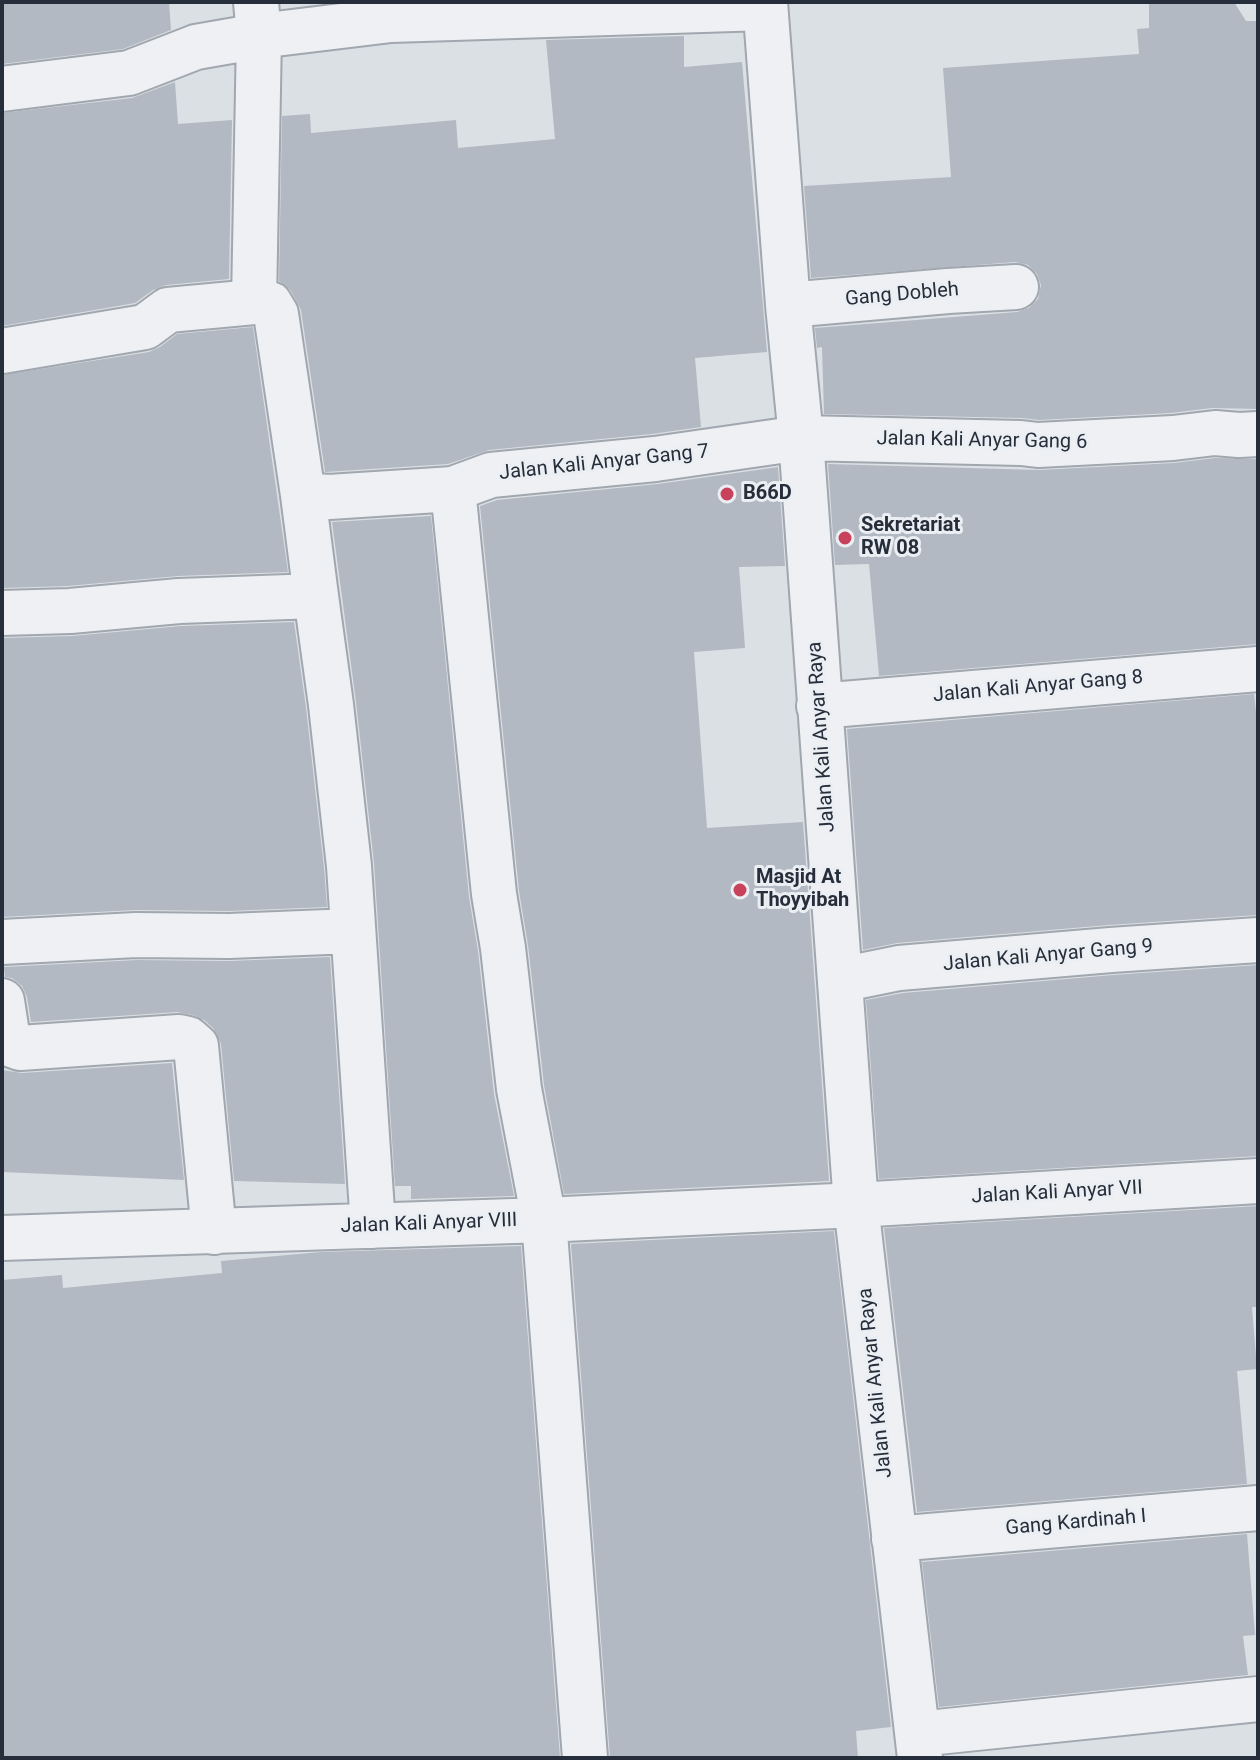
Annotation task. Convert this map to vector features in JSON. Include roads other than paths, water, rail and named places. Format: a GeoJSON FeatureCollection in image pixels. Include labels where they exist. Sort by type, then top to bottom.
{"type":"FeatureCollection","features":[{"type":"Feature","properties":{"kind":"street"},"geometry":{"type":"LineString","coordinates":[[2,89],[129,73],[257,19],[391,20],[765,5]]}},
{"type":"Feature","properties":{"kind":"street","name":"Jalan Kali Anyar Raya"},"geometry":{"type":"LineString","coordinates":[[765,5],[801,438],[856,1205],[919,1746]]}},
{"type":"Feature","properties":{"kind":"street"},"geometry":{"type":"LineString","coordinates":[[254,302],[257,19]]}},
{"type":"Feature","properties":{"kind":"street","name":"Gang Dobleh"},"geometry":{"type":"LineString","coordinates":[[788,305],[1016,287]]}},
{"type":"Feature","properties":{"kind":"street"},"geometry":{"type":"LineString","coordinates":[[2,351],[145,327],[168,310],[254,302],[270,304],[276,314],[331,705],[349,866],[373,1226]]}},
{"type":"Feature","properties":{"kind":"street","name":"Jalan Kali Anyar Gang 6"},"geometry":{"type":"LineString","coordinates":[[801,438],[1038,445],[1215,433],[1258,434]]}},
{"type":"Feature","properties":{"kind":"street","name":"Jalan Kali Anyar Gang 7"},"geometry":{"type":"LineString","coordinates":[[303,495],[329,497],[453,489],[491,475],[655,459],[801,438]]}},
{"type":"Feature","properties":{"kind":"street"},"geometry":{"type":"LineString","coordinates":[[453,489],[494,894],[519,1089],[544,1220],[585,1758]]}},
{"type":"Feature","properties":{"kind":"street"},"geometry":{"type":"LineString","coordinates":[[2,613],[70,611],[179,601],[316,596]]}},
{"type":"Feature","properties":{"kind":"street","name":"Jalan Kali Anyar Gang 8"},"geometry":{"type":"LineString","coordinates":[[819,706],[1258,669]]}},
{"type":"Feature","properties":{"kind":"street"},"geometry":{"type":"LineString","coordinates":[[2,942],[136,935],[229,936],[352,931]]}},
{"type":"Feature","properties":{"kind":"street","name":"Jalan Kali Anyar Gang 9"},"geometry":{"type":"LineString","coordinates":[[840,980],[899,968],[1258,940]]}},
{"type":"Feature","properties":{"kind":"street"},"geometry":{"type":"LineString","coordinates":[[2,1001],[8,1040],[20,1048],[179,1037],[188,1039],[196,1046],[214,1232]]}},
{"type":"Feature","properties":{"kind":"street","name":"Jalan Kali Anyar VII"},"geometry":{"type":"LineString","coordinates":[[856,1205],[1258,1181]]}},
{"type":"Feature","properties":{"kind":"street","name":"Jalan Kali Anyar VIII"},"geometry":{"type":"LineString","coordinates":[[2,1238],[544,1220],[856,1205]]}},
{"type":"Feature","properties":{"kind":"street","name":"Gang Kardinah I"},"geometry":{"type":"LineString","coordinates":[[894,1539],[1258,1508]]}},
{"type":"Feature","properties":{"kind":"street"},"geometry":{"type":"LineString","coordinates":[[919,1746],[1258,1699]]}},
{"type":"Feature","properties":{"kind":"place","name":"B66D"},"geometry":{"type":"Point","coordinates":[727,494]}},
{"type":"Feature","properties":{"kind":"place","name":"Sekretariat RW 08"},"geometry":{"type":"Point","coordinates":[845,538]}},
{"type":"Feature","properties":{"kind":"place","name":"Masjid At Thoyyibah"},"geometry":{"type":"Point","coordinates":[740,890]}}]}
